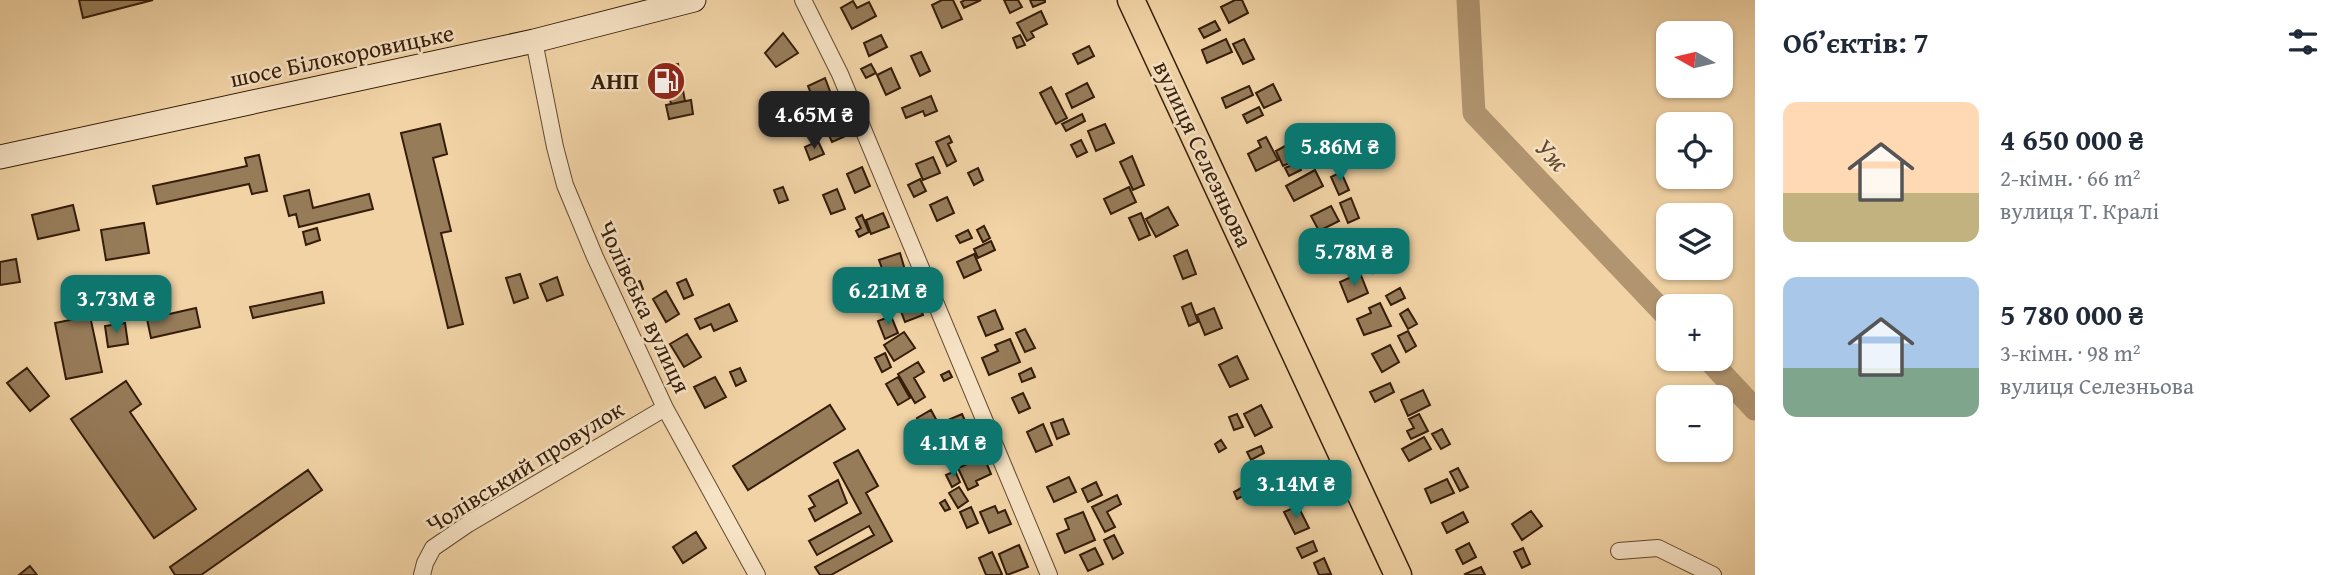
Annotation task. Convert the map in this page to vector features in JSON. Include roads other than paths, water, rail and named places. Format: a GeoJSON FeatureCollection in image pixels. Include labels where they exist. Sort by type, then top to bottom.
{"type":"FeatureCollection","features":[{"type":"Feature","properties":{"kind":"highway","name":"вулиця Селезньова"},"geometry":{"type":"LineString","coordinates":[[1131,0],[1398,575]]}},
{"type":"Feature","properties":{"kind":"main road","name":"шосе Білокоровицьке"},"geometry":{"type":"LineString","coordinates":[[0,157],[534,41],[694,0]]}},
{"type":"Feature","properties":{"kind":"street"},"geometry":{"type":"LineString","coordinates":[[803,0],[840,74],[1049,575]]}},
{"type":"Feature","properties":{"kind":"street","name":"Чолівська вулиця"},"geometry":{"type":"LineString","coordinates":[[534,41],[565,185],[595,257],[665,408],[757,575]]}},
{"type":"Feature","properties":{"kind":"street","name":"Чолівський провулок"},"geometry":{"type":"LineString","coordinates":[[422,575],[433,548],[468,524],[665,408]]}},
{"type":"Feature","properties":{"kind":"street"},"geometry":{"type":"LineString","coordinates":[[1619,551],[1658,548],[1713,575]]}},
{"type":"Feature","properties":{"kind":"waterway","name":"Уж"},"geometry":{"type":"LineString","coordinates":[[1468,0],[1474,113],[1656,304]]}},
{"type":"Feature","properties":{"kind":"waterway","name":"Уж"},"geometry":{"type":"LineString","coordinates":[[1719,371],[1755,409]]}},
{"type":"Feature","properties":{"kind":"place","name":"АНП"},"geometry":{"type":"Point","coordinates":[666,81]}}]}
